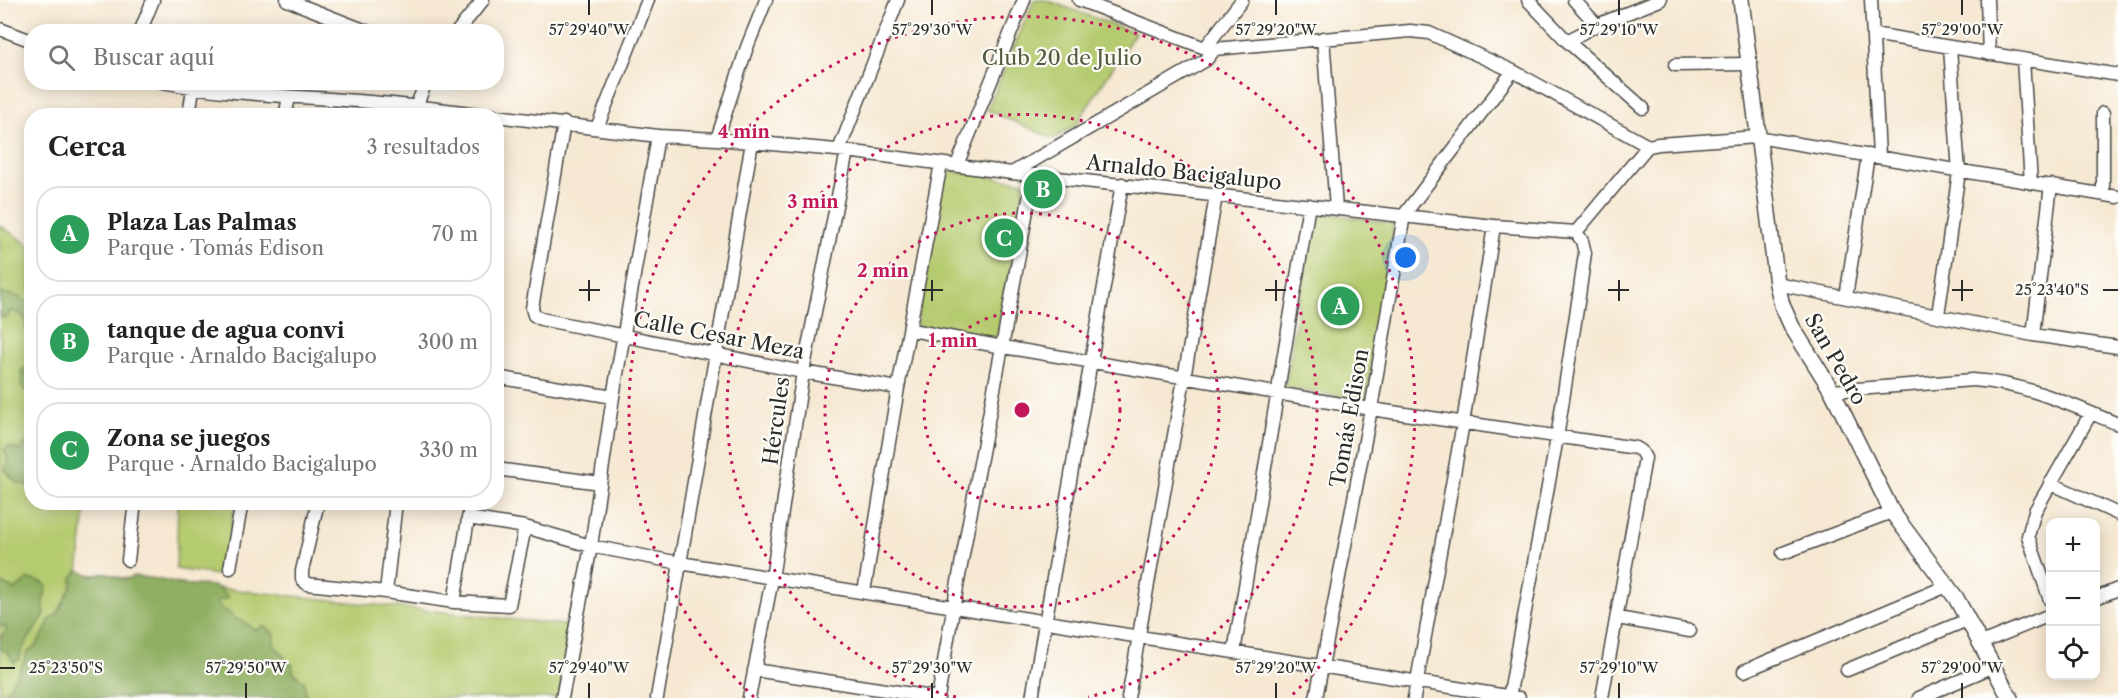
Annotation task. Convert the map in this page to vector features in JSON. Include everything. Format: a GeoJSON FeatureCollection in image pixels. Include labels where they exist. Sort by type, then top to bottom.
{"type":"FeatureCollection","features":[{"type":"Feature","properties":{"kind":"main road","name":"San Pedro"},"geometry":{"type":"LineString","coordinates":[[1741,0],[1776,284],[1782,305],[1792,327],[1832,391],[1892,512],[1947,586],[2010,698]]}},
{"type":"Feature","properties":{"kind":"street"},"geometry":{"type":"LineString","coordinates":[[143,24],[153,0]]}},
{"type":"Feature","properties":{"kind":"street"},"geometry":{"type":"LineString","coordinates":[[287,0],[348,24]]}},
{"type":"Feature","properties":{"kind":"street"},"geometry":{"type":"LineString","coordinates":[[464,24],[483,0]]}},
{"type":"Feature","properties":{"kind":"street"},"geometry":{"type":"LineString","coordinates":[[597,128],[648,0]]}},
{"type":"Feature","properties":{"kind":"street"},"geometry":{"type":"LineString","coordinates":[[717,139],[747,47],[766,0]]}},
{"type":"Feature","properties":{"kind":"street","name":"Hércules"},"geometry":{"type":"LineString","coordinates":[[750,698],[772,579],[803,372],[843,150],[898,0]]}},
{"type":"Feature","properties":{"kind":"street"},"geometry":{"type":"LineString","coordinates":[[957,165],[1024,0]]}},
{"type":"Feature","properties":{"kind":"street"},"geometry":{"type":"LineString","coordinates":[[1079,0],[1210,48],[1410,31],[1429,33],[1513,72],[1648,146],[1758,137],[2118,197]]}},
{"type":"Feature","properties":{"kind":"street"},"geometry":{"type":"LineString","coordinates":[[1012,172],[1206,60],[1210,48],[1242,0]]}},
{"type":"Feature","properties":{"kind":"street"},"geometry":{"type":"LineString","coordinates":[[1528,0],[1567,41],[1643,108]]}},
{"type":"Feature","properties":{"kind":"street"},"geometry":{"type":"LineString","coordinates":[[1574,0],[1597,25]]}},
{"type":"Feature","properties":{"kind":"street"},"geometry":{"type":"LineString","coordinates":[[1567,41],[1597,25],[1660,0]]}},
{"type":"Feature","properties":{"kind":"street"},"geometry":{"type":"LineString","coordinates":[[1846,297],[1874,156],[1871,0]]}},
{"type":"Feature","properties":{"kind":"street"},"geometry":{"type":"LineString","coordinates":[[1987,0],[1989,54]]}},
{"type":"Feature","properties":{"kind":"street"},"geometry":{"type":"LineString","coordinates":[[0,29],[24,38]]}},
{"type":"Feature","properties":{"kind":"street"},"geometry":{"type":"LineString","coordinates":[[1873,34],[2118,75]]}},
{"type":"Feature","properties":{"kind":"street"},"geometry":{"type":"LineString","coordinates":[[1323,38],[1336,208]]}},
{"type":"Feature","properties":{"kind":"street"},"geometry":{"type":"LineString","coordinates":[[1938,315],[1959,172],[1950,48]]}},
{"type":"Feature","properties":{"kind":"street"},"geometry":{"type":"LineString","coordinates":[[2023,60],[2031,183]]}},
{"type":"Feature","properties":{"kind":"street"},"geometry":{"type":"LineString","coordinates":[[1675,65],[1748,64]]}},
{"type":"Feature","properties":{"kind":"street","name":"Tomás Edison"},"geometry":{"type":"LineString","coordinates":[[1316,698],[1371,409],[1404,215],[1513,72]]}},
{"type":"Feature","properties":{"kind":"street"},"geometry":{"type":"LineString","coordinates":[[190,108],[193,90]]}},
{"type":"Feature","properties":{"kind":"street","name":"Arnaldo Bacigalupo"},"geometry":{"type":"LineString","coordinates":[[212,90],[371,108]]}},
{"type":"Feature","properties":{"kind":"street"},"geometry":{"type":"LineString","coordinates":[[416,107],[423,90]]}},
{"type":"Feature","properties":{"kind":"street"},"geometry":{"type":"LineString","coordinates":[[286,108],[288,98]]}},
{"type":"Feature","properties":{"kind":"street","name":"Arnaldo Bacigalupo"},"geometry":{"type":"LineString","coordinates":[[398,108],[424,108]]}},
{"type":"Feature","properties":{"kind":"street"},"geometry":{"type":"LineString","coordinates":[[2103,113],[2103,194]]}},
{"type":"Feature","properties":{"kind":"street","name":"Arnaldo Bacigalupo"},"geometry":{"type":"LineString","coordinates":[[504,117],[658,136],[843,150],[941,164],[1216,196],[1494,226],[1576,232]]}},
{"type":"Feature","properties":{"kind":"street","name":"Calle Cesar Meza"},"geometry":{"type":"LineString","coordinates":[[564,123],[532,308],[534,315],[540,319],[803,372],[898,388]]}},
{"type":"Feature","properties":{"kind":"street"},"geometry":{"type":"LineString","coordinates":[[562,698],[591,546],[613,396],[658,136]]}},
{"type":"Feature","properties":{"kind":"street"},"geometry":{"type":"LineString","coordinates":[[657,698],[752,142]]}},
{"type":"Feature","properties":{"kind":"street"},"geometry":{"type":"LineString","coordinates":[[468,518],[525,527],[591,546],[772,579],[952,606],[1513,698],[1557,438],[1585,253],[1582,241],[1576,232],[1648,146]]}},
{"type":"Feature","properties":{"kind":"street"},"geometry":{"type":"LineString","coordinates":[[864,592],[898,388],[911,330],[941,164]]}},
{"type":"Feature","properties":{"kind":"street"},"geometry":{"type":"LineString","coordinates":[[754,670],[938,698],[952,606],[1034,175]]}},
{"type":"Feature","properties":{"kind":"street"},"geometry":{"type":"LineString","coordinates":[[1032,698],[1122,184]]}},
{"type":"Feature","properties":{"kind":"street"},"geometry":{"type":"LineString","coordinates":[[2033,335],[2051,185]]}},
{"type":"Feature","properties":{"kind":"street"},"geometry":{"type":"LineString","coordinates":[[1128,698],[1216,196]]}},
{"type":"Feature","properties":{"kind":"street"},"geometry":{"type":"LineString","coordinates":[[1234,652],[1309,206]]}},
{"type":"Feature","properties":{"kind":"street"},"geometry":{"type":"LineString","coordinates":[[1414,698],[1463,423],[1494,226]]}},
{"type":"Feature","properties":{"kind":"street"},"geometry":{"type":"LineString","coordinates":[[1776,284],[2033,335],[2118,347]]}},
{"type":"Feature","properties":{"kind":"street"},"geometry":{"type":"LineString","coordinates":[[911,330],[1371,409],[1636,448],[1641,451],[1644,458],[1618,618],[1602,698]]}},
{"type":"Feature","properties":{"kind":"street"},"geometry":{"type":"LineString","coordinates":[[504,378],[613,396]]}},
{"type":"Feature","properties":{"kind":"street"},"geometry":{"type":"LineString","coordinates":[[1832,391],[1973,380],[1995,381],[2045,393],[2118,424]]}},
{"type":"Feature","properties":{"kind":"street"},"geometry":{"type":"LineString","coordinates":[[2046,588],[2028,536],[2035,511],[2091,413]]}},
{"type":"Feature","properties":{"kind":"street"},"geometry":{"type":"LineString","coordinates":[[504,470],[600,483]]}},
{"type":"Feature","properties":{"kind":"street"},"geometry":{"type":"LineString","coordinates":[[2050,483],[2118,514]]}},
{"type":"Feature","properties":{"kind":"street"},"geometry":{"type":"LineString","coordinates":[[128,560],[134,510]]}},
{"type":"Feature","properties":{"kind":"street"},"geometry":{"type":"LineString","coordinates":[[230,568],[241,510]]}},
{"type":"Feature","properties":{"kind":"street"},"geometry":{"type":"LineString","coordinates":[[316,510],[302,571],[302,579],[307,584],[454,602],[510,605],[525,527]]}},
{"type":"Feature","properties":{"kind":"street"},"geometry":{"type":"LineString","coordinates":[[386,592],[395,510]]}},
{"type":"Feature","properties":{"kind":"street"},"geometry":{"type":"LineString","coordinates":[[454,602],[470,510]]}},
{"type":"Feature","properties":{"kind":"street"},"geometry":{"type":"LineString","coordinates":[[1783,553],[1892,512]]}},
{"type":"Feature","properties":{"kind":"street"},"geometry":{"type":"LineString","coordinates":[[1744,671],[1947,586]]}},
{"type":"Feature","properties":{"kind":"street"},"geometry":{"type":"LineString","coordinates":[[2100,596],[2118,589]]}},
{"type":"Feature","properties":{"kind":"street"},"geometry":{"type":"LineString","coordinates":[[1981,643],[2046,617]]}},
{"type":"Feature","properties":{"kind":"street"},"geometry":{"type":"LineString","coordinates":[[1618,618],[1690,631]]}},
{"type":"Feature","properties":{"kind":"street"},"geometry":{"type":"LineString","coordinates":[[1847,670],[1967,620]]}},
{"type":"Feature","properties":{"kind":"street"},"geometry":{"type":"LineString","coordinates":[[1919,698],[1994,666]]}},
{"type":"Feature","properties":{"kind":"green space","name":"Club 20 de Julio"},"geometry":{"type":"Polygon","coordinates":[[[1034,0],[1046,0],[1135,33],[1076,125],[1054,139],[987,110],[1034,0]]]}},
{"type":"Feature","properties":{"kind":"green space"},"geometry":{"type":"Polygon","coordinates":[[[945,170],[1025,182],[997,342],[916,326],[945,170]]]}},
{"type":"Feature","properties":{"kind":"green space"},"geometry":{"type":"Polygon","coordinates":[[[1313,211],[1394,224],[1366,400],[1285,388],[1313,211]]]}},
{"type":"Feature","properties":{"kind":"green space"},"geometry":{"type":"Polygon","coordinates":[[[0,226],[24,241],[24,510],[85,510],[78,573],[573,626],[559,698],[0,698],[0,226]]]}},
{"type":"Feature","properties":{"kind":"green space"},"geometry":{"type":"Polygon","coordinates":[[[0,294],[17,296],[24,301],[24,317],[19,313],[10,311],[8,317],[1,317],[0,294]]]}},
{"type":"Feature","properties":{"kind":"green space"},"geometry":{"type":"Polygon","coordinates":[[[24,369],[24,390],[21,384],[23,377],[21,371],[24,369]]]}},
{"type":"Feature","properties":{"kind":"green space"},"geometry":{"type":"Polygon","coordinates":[[[24,444],[24,485],[16,482],[5,470],[8,459],[4,450],[8,446],[21,450],[24,444]]]}},
{"type":"Feature","properties":{"kind":"green space"},"geometry":{"type":"Polygon","coordinates":[[[178,510],[234,510],[223,576],[176,569],[178,510]]]}},
{"type":"Feature","properties":{"kind":"green space"},"geometry":{"type":"Polygon","coordinates":[[[78,570],[92,576],[106,573],[129,579],[138,576],[184,585],[209,585],[217,588],[228,598],[218,601],[217,604],[224,611],[254,630],[262,626],[275,635],[274,645],[283,654],[286,663],[292,664],[294,673],[304,681],[306,698],[2,698],[21,668],[27,653],[36,645],[49,621],[58,613],[72,585],[72,578],[78,570]]]}},
{"type":"Feature","properties":{"kind":"green space"},"geometry":{"type":"Polygon","coordinates":[[[28,579],[42,582],[47,587],[43,601],[45,614],[22,649],[19,660],[14,663],[9,654],[0,648],[1,636],[7,630],[4,626],[0,626],[0,582],[15,590],[28,579]]]}},
{"type":"Feature","properties":{"kind":"place","name":"tanque de agua convi"},"geometry":{"type":"Point","coordinates":[1043,189]}},
{"type":"Feature","properties":{"kind":"place","name":"Zona se juegos"},"geometry":{"type":"Point","coordinates":[1004,238]}},
{"type":"Feature","properties":{"kind":"place","name":"Plaza Las Palmas"},"geometry":{"type":"Point","coordinates":[1340,306]}}]}
